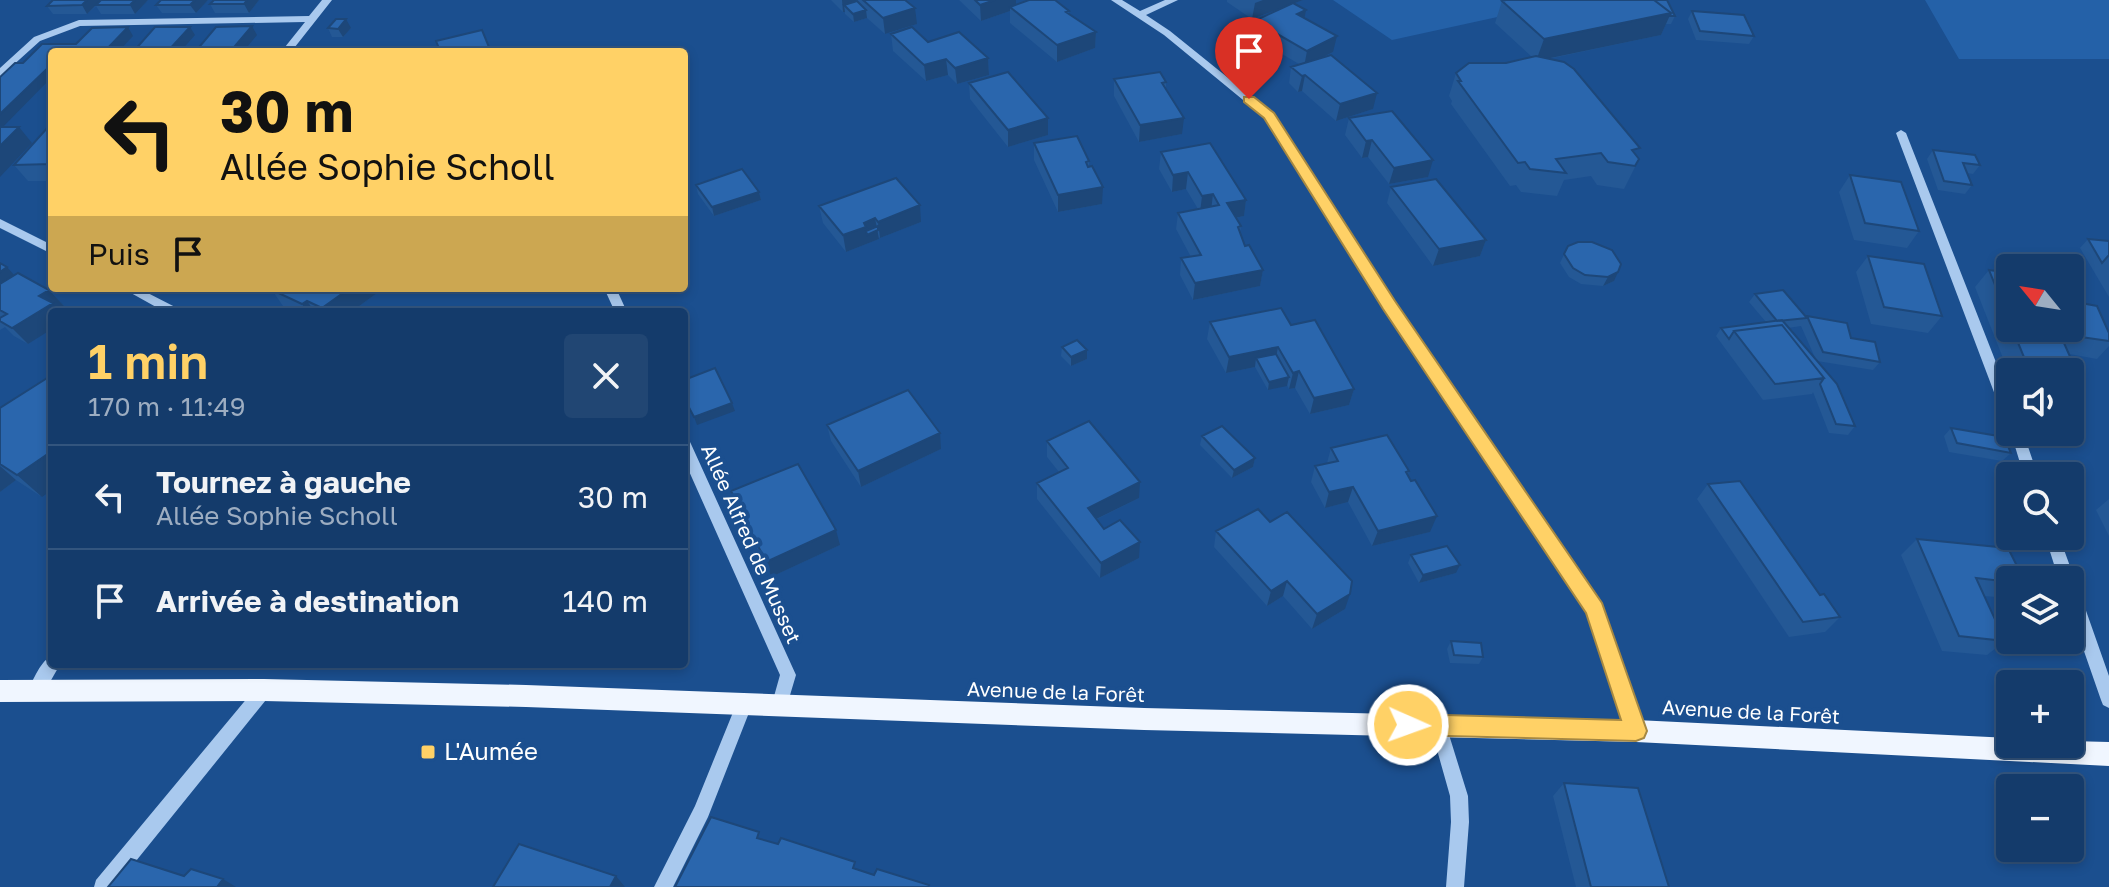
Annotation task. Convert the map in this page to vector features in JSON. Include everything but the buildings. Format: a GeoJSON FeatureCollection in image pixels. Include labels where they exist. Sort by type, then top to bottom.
{"type":"FeatureCollection","features":[{"type":"Feature","properties":{"kind":"main road","name":"Avenue de la Forêt"},"geometry":{"type":"LineString","coordinates":[[0,691],[264,690],[526,696],[779,707],[1636,731],[2109,754]]}},
{"type":"Feature","properties":{"kind":"street"},"geometry":{"type":"LineString","coordinates":[[289,48],[327,0]]}},
{"type":"Feature","properties":{"kind":"street"},"geometry":{"type":"LineString","coordinates":[[1116,0],[1167,33],[1269,116],[1389,305],[1595,609],[1636,731]]}},
{"type":"Feature","properties":{"kind":"street"},"geometry":{"type":"LineString","coordinates":[[1139,15],[1173,0]]}},
{"type":"Feature","properties":{"kind":"street"},"geometry":{"type":"LineString","coordinates":[[0,74],[37,39],[79,23],[311,19]]}},
{"type":"Feature","properties":{"kind":"street"},"geometry":{"type":"LineString","coordinates":[[1901,133],[1996,380]]}},
{"type":"Feature","properties":{"kind":"street"},"geometry":{"type":"LineString","coordinates":[[0,223],[48,248]]}},
{"type":"Feature","properties":{"kind":"street"},"geometry":{"type":"LineString","coordinates":[[136,292],[167,308]]}},
{"type":"Feature","properties":{"kind":"street","name":"Allée Alfred de Musset"},"geometry":{"type":"LineString","coordinates":[[688,453],[788,675],[779,707]]}},
{"type":"Feature","properties":{"kind":"street"},"geometry":{"type":"LineString","coordinates":[[2084,628],[2109,700]]}},
{"type":"Feature","properties":{"kind":"street"},"geometry":{"type":"LineString","coordinates":[[36,691],[49,668]]}},
{"type":"Feature","properties":{"kind":"street"},"geometry":{"type":"LineString","coordinates":[[103,887],[264,690]]}},
{"type":"Feature","properties":{"kind":"street"},"geometry":{"type":"LineString","coordinates":[[663,887],[702,811],[744,705]]}},
{"type":"Feature","properties":{"kind":"street"},"geometry":{"type":"LineString","coordinates":[[1438,725],[1459,796],[1455,887]]}},
{"type":"Feature","properties":{"kind":"shaded area"},"geometry":{"type":"Polygon","coordinates":[[[1333,0],[1576,0],[1392,40],[1333,0]]]}},
{"type":"Feature","properties":{"kind":"shaded area"},"geometry":{"type":"Polygon","coordinates":[[[1925,0],[2109,0],[2109,59],[1959,59],[1925,0]]]}},
{"type":"Feature","properties":{"kind":"place","name":"L'Aumée"},"geometry":{"type":"Point","coordinates":[428,752]}},
{"type":"Feature","properties":{"kind":"route"},"geometry":{"type":"LineString","coordinates":[[1249,99],[1269,116],[1389,305],[1595,609],[1636,731],[1408,725]]}}]}
